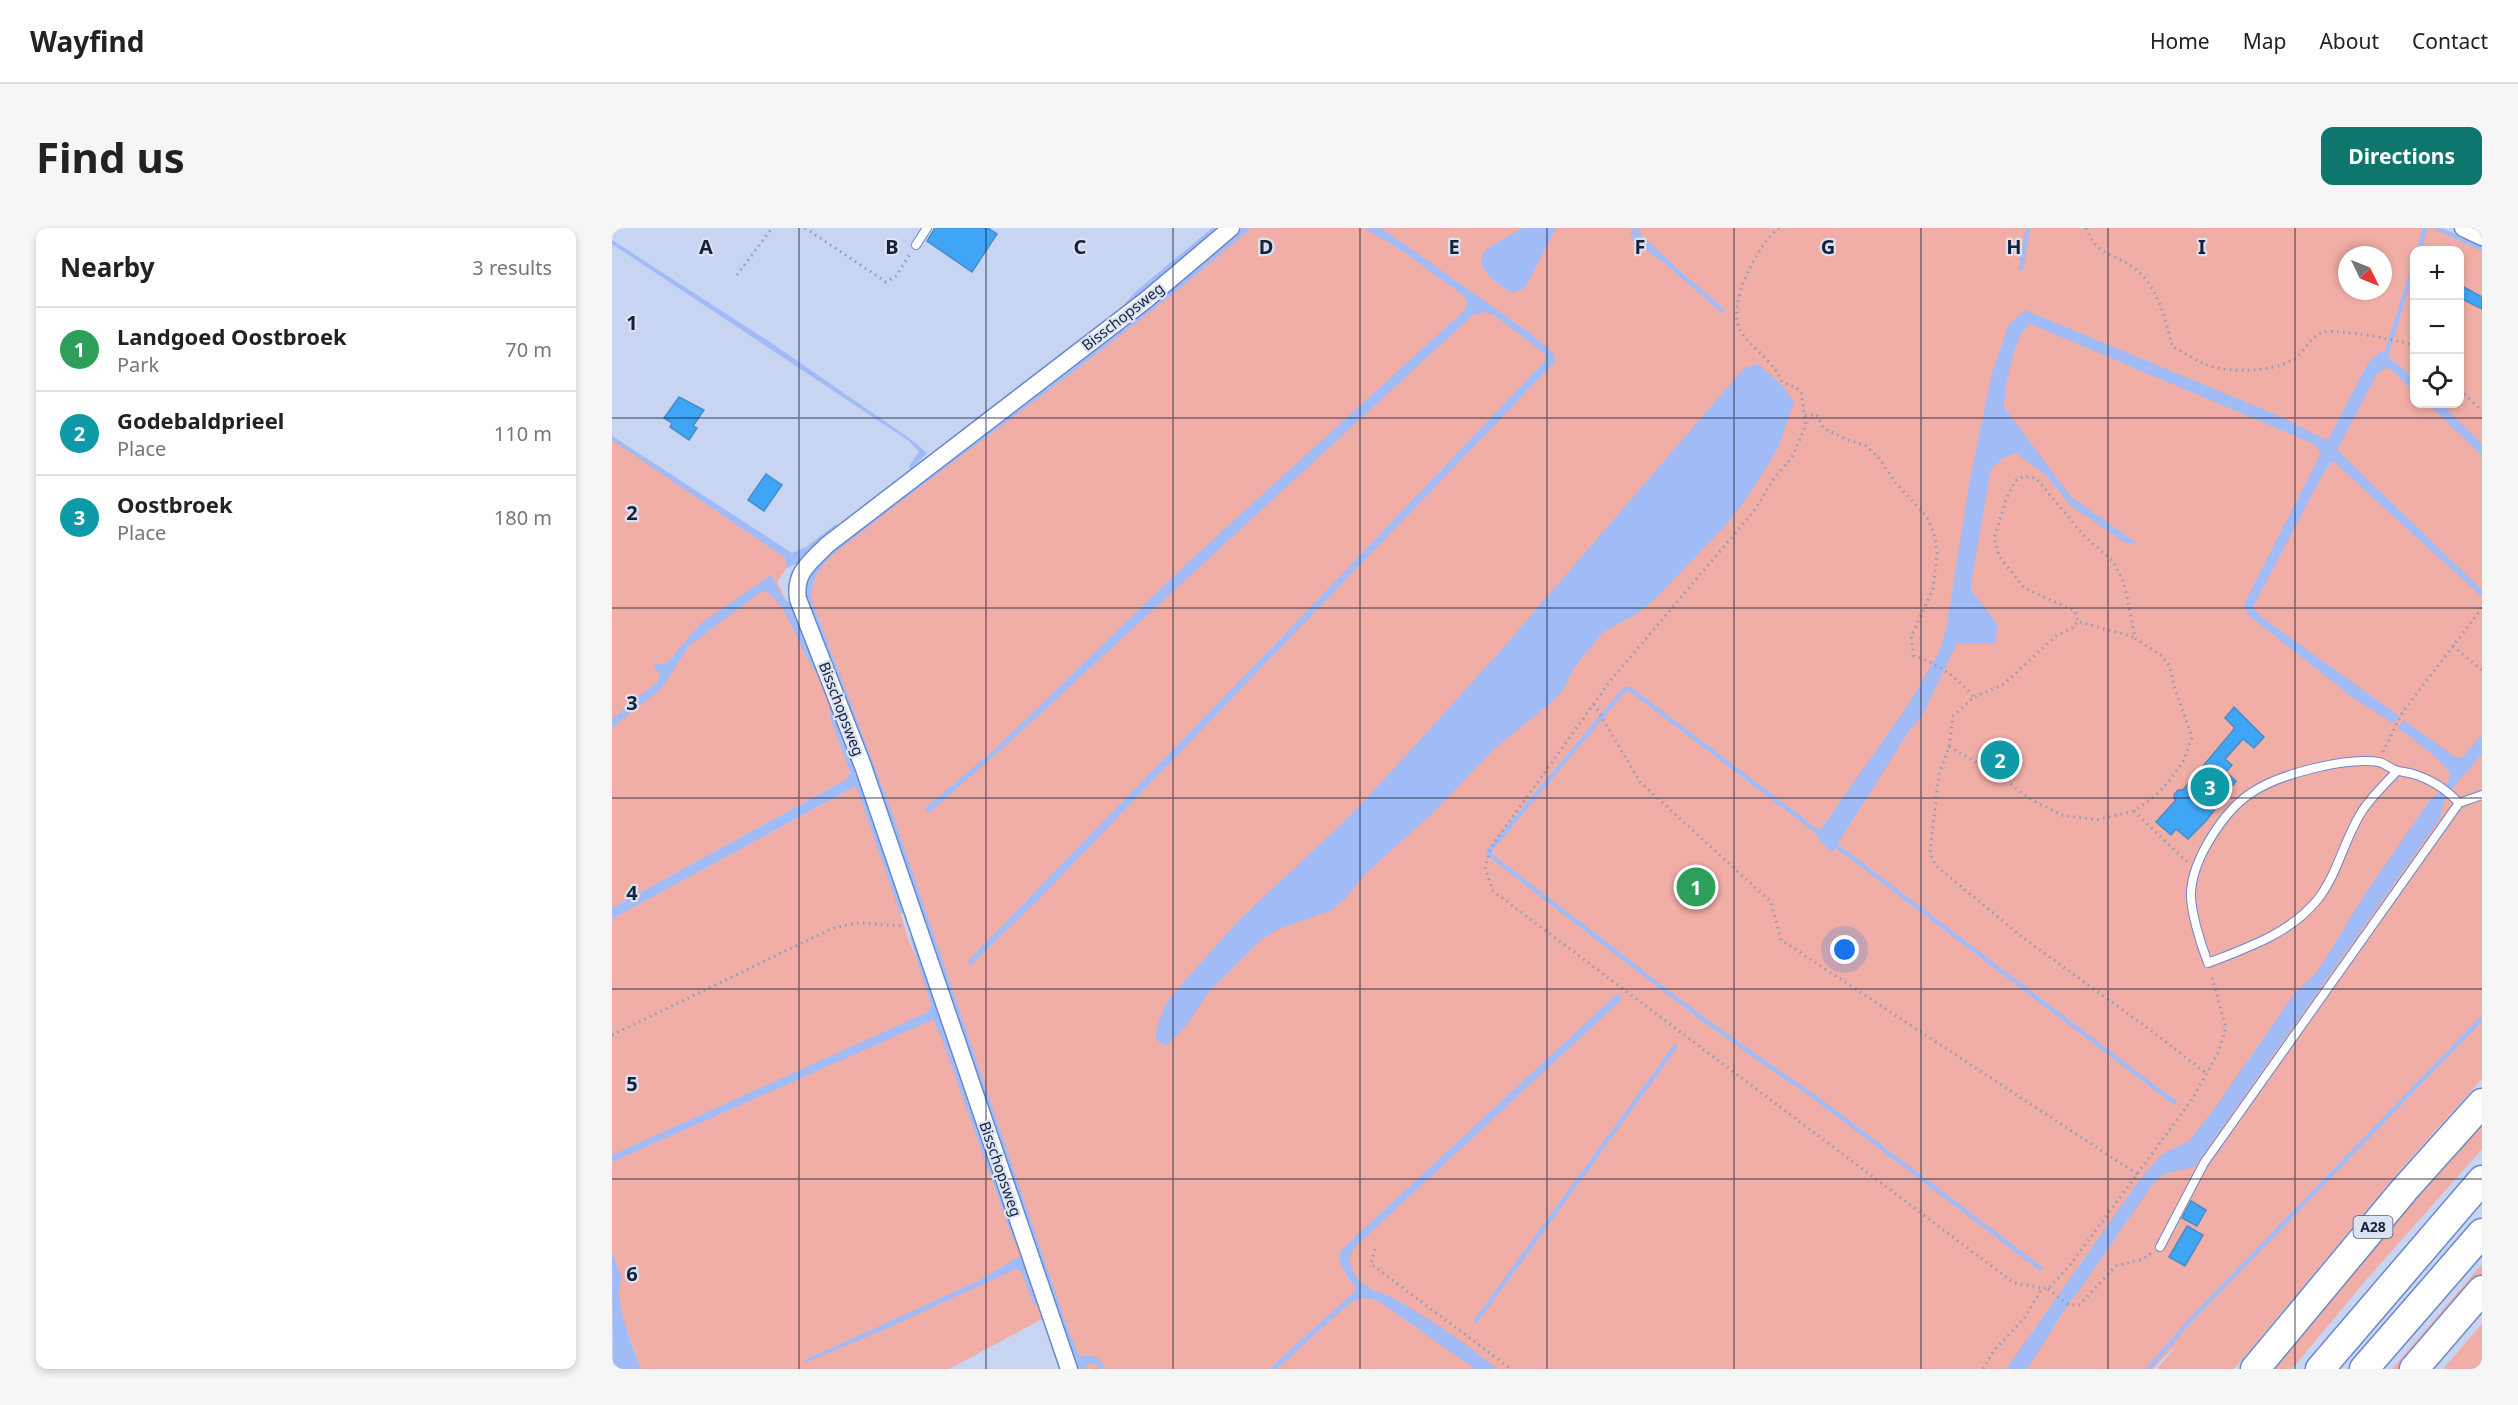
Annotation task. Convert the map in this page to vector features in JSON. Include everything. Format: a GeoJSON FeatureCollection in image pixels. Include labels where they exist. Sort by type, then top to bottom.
{"type":"FeatureCollection","features":[{"type":"Feature","properties":{"kind":"highway","name":"A28"},"geometry":{"type":"LineString","coordinates":[[2255,1369],[2404,1190],[2482,1103]]}},
{"type":"Feature","properties":{"kind":"highway"},"geometry":{"type":"LineString","coordinates":[[2320,1369],[2482,1180]]}},
{"type":"Feature","properties":{"kind":"highway"},"geometry":{"type":"LineString","coordinates":[[2364,1369],[2482,1233]]}},
{"type":"Feature","properties":{"kind":"highway"},"geometry":{"type":"LineString","coordinates":[[2414,1369],[2482,1290]]}},
{"type":"Feature","properties":{"kind":"street","name":"Bisschopsweg"},"geometry":{"type":"LineString","coordinates":[[1069,1369],[860,757],[798,599],[796,587],[800,574],[827,545],[1146,300],[1231,228]]}},
{"type":"Feature","properties":{"kind":"street"},"geometry":{"type":"LineString","coordinates":[[2463,228],[2482,237]]}},
{"type":"Feature","properties":{"kind":"lane"},"geometry":{"type":"LineString","coordinates":[[916,245],[927,228]]}},
{"type":"Feature","properties":{"kind":"lane"},"geometry":{"type":"LineString","coordinates":[[2397,771],[2361,812],[2331,879],[2316,901],[2287,927],[2208,963],[2200,942],[2191,893],[2195,871],[2205,845],[2251,793],[2283,778],[2326,764],[2379,762],[2397,771],[2414,774],[2440,787],[2459,802]]}},
{"type":"Feature","properties":{"kind":"lane"},"geometry":{"type":"LineString","coordinates":[[2160,1247],[2204,1162],[2459,802],[2482,795]]}},
{"type":"Feature","properties":{"kind":"path"},"geometry":{"type":"LineString","coordinates":[[737,274],[772,228]]}},
{"type":"Feature","properties":{"kind":"path"},"geometry":{"type":"LineString","coordinates":[[805,228],[886,282],[896,276],[916,245]]}},
{"type":"Feature","properties":{"kind":"path"},"geometry":{"type":"LineString","coordinates":[[1779,228],[1758,251],[1740,293],[1737,322],[1742,333],[1778,371],[1782,382],[1797,388],[1804,400],[1806,425],[1792,457],[1773,480],[1754,511],[1611,680],[1491,847],[1485,867],[1493,891],[2014,1283],[2043,1287],[2069,1305],[2079,1305],[2116,1266],[2143,1259],[2160,1247]]}},
{"type":"Feature","properties":{"kind":"path"},"geometry":{"type":"LineString","coordinates":[[2086,228],[2091,242],[2106,255],[2133,268],[2148,282],[2167,322],[2172,346],[2207,365],[2258,370],[2279,366],[2297,357],[2310,340],[2325,332],[2384,337],[2410,343]]}},
{"type":"Feature","properties":{"kind":"path"},"geometry":{"type":"LineString","coordinates":[[2464,394],[2482,411]]}},
{"type":"Feature","properties":{"kind":"path"},"geometry":{"type":"LineString","coordinates":[[1805,415],[1817,415],[1823,428],[1850,441],[1865,445],[1880,458],[1895,482],[1927,517],[1935,537],[1937,553],[1933,589],[1911,637],[1914,656],[1931,661],[1950,674],[1974,697]]}},
{"type":"Feature","properties":{"kind":"path"},"geometry":{"type":"LineString","coordinates":[[2078,621],[2075,611],[2024,588],[1999,556],[1994,538],[2007,497],[2015,481],[2024,476],[2036,478],[2084,536],[2112,560],[2127,596],[2135,638]]}},
{"type":"Feature","properties":{"kind":"path"},"geometry":{"type":"LineString","coordinates":[[2379,762],[2402,713],[2482,608]]}},
{"type":"Feature","properties":{"kind":"path"},"geometry":{"type":"LineString","coordinates":[[1949,747],[1998,774],[2030,799],[2062,815],[2096,820],[2134,811],[2155,796],[2184,760],[2192,737],[2169,665],[2162,656],[2135,638],[2110,628],[2095,627],[2078,621]]}},
{"type":"Feature","properties":{"kind":"path"},"geometry":{"type":"LineString","coordinates":[[2078,621],[2074,627],[2056,636],[2004,684],[1974,697],[1953,716],[1949,747],[1939,774],[1930,853],[1935,865],[2026,940],[2150,1029],[2207,1074]]}},
{"type":"Feature","properties":{"kind":"path"},"geometry":{"type":"LineString","coordinates":[[2453,646],[2482,670]]}},
{"type":"Feature","properties":{"kind":"path"},"geometry":{"type":"LineString","coordinates":[[1594,704],[1640,782],[1771,902],[1781,940],[2137,1173]]}},
{"type":"Feature","properties":{"kind":"path"},"geometry":{"type":"LineString","coordinates":[[2134,811],[2195,871]]}},
{"type":"Feature","properties":{"kind":"path"},"geometry":{"type":"LineString","coordinates":[[612,1035],[831,929],[855,923],[901,926],[915,922]]}},
{"type":"Feature","properties":{"kind":"path"},"geometry":{"type":"LineString","coordinates":[[2048,1289],[2070,1265],[2192,1101],[2218,1053],[2226,1028],[2208,963]]}},
{"type":"Feature","properties":{"kind":"path"},"geometry":{"type":"LineString","coordinates":[[1375,1249],[1371,1264],[1511,1369]]}},
{"type":"Feature","properties":{"kind":"path"},"geometry":{"type":"LineString","coordinates":[[1983,1369],[1993,1352],[2025,1317],[2043,1287]]}},
{"type":"Feature","properties":{"kind":"shaded area"},"geometry":{"type":"Polygon","coordinates":[[[1237,228],[2442,228],[2482,247],[2482,1079],[2400,1170],[2234,1369],[2157,1369],[2179,1342],[2153,1369],[1075,1369],[805,600],[805,574],[1237,228]]]}},
{"type":"Feature","properties":{"kind":"shaded area"},"geometry":{"type":"Polygon","coordinates":[[[612,436],[794,557],[777,582],[787,602],[796,632],[829,697],[829,713],[850,772],[847,779],[612,908],[612,436]]]}},
{"type":"Feature","properties":{"kind":"shaded area"},"geometry":{"type":"Polygon","coordinates":[[[862,783],[908,938],[938,1012],[1044,1318],[949,1369],[641,1369],[617,1303],[620,1282],[612,1275],[612,919],[862,783]]]}},
{"type":"Feature","properties":{"kind":"shaded area"},"geometry":{"type":"Polygon","coordinates":[[[2482,1119],[2482,1149],[2367,1279],[2292,1369],[2270,1369],[2482,1119]]]}},
{"type":"Feature","properties":{"kind":"shaded area"},"geometry":{"type":"Polygon","coordinates":[[[2482,1264],[2482,1280],[2406,1369],[2392,1369],[2482,1264]]]}},
{"type":"Feature","properties":{"kind":"shaded area"},"geometry":{"type":"Polygon","coordinates":[[[2482,1324],[2482,1369],[2443,1369],[2482,1324]]]}},
{"type":"Feature","properties":{"kind":"water"},"geometry":{"type":"Polygon","coordinates":[[[1212,228],[1220,228],[1126,307],[1124,305],[1134,293],[1212,228]]]}},
{"type":"Feature","properties":{"kind":"water"},"geometry":{"type":"Polygon","coordinates":[[[1242,228],[1251,228],[1107,346],[834,554],[820,570],[812,589],[812,601],[893,815],[1068,1329],[1079,1355],[1097,1357],[1106,1369],[1101,1369],[1094,1363],[1087,1365],[1085,1369],[1076,1369],[805,602],[805,581],[826,554],[1173,288],[1242,228]]]}},
{"type":"Feature","properties":{"kind":"water"},"geometry":{"type":"Polygon","coordinates":[[[1364,228],[1381,228],[1530,333],[1553,353],[1555,362],[1043,895],[970,966],[968,961],[1285,634],[1545,361],[1545,354],[1494,315],[1484,312],[1473,315],[1012,740],[929,813],[925,811],[926,807],[994,750],[1185,565],[1465,310],[1467,303],[1464,296],[1404,252],[1364,228]]]}},
{"type":"Feature","properties":{"kind":"water"},"geometry":{"type":"Polygon","coordinates":[[[1522,228],[1556,228],[1525,288],[1513,293],[1489,275],[1481,263],[1481,257],[1488,248],[1522,228]]]}},
{"type":"Feature","properties":{"kind":"water"},"geometry":{"type":"Polygon","coordinates":[[[1634,228],[1641,228],[1638,232],[1677,268],[1675,272],[1633,239],[1630,233],[1634,228]]]}},
{"type":"Feature","properties":{"kind":"water"},"geometry":{"type":"Polygon","coordinates":[[[612,240],[770,342],[909,438],[927,453],[911,469],[909,466],[919,452],[909,441],[612,244],[612,240]]]}},
{"type":"Feature","properties":{"kind":"water"},"geometry":{"type":"Polygon","coordinates":[[[2025,310],[2277,415],[2326,440],[2368,363],[2381,351],[2410,375],[2410,387],[2389,368],[2377,374],[2337,450],[2482,590],[2482,597],[2333,461],[2324,472],[2253,607],[2259,615],[2399,716],[2394,724],[2352,697],[2249,616],[2244,604],[2321,453],[2314,444],[2030,324],[2024,330],[2015,350],[2008,375],[2004,407],[2071,497],[2137,543],[2126,543],[2071,506],[2047,476],[2016,453],[2003,458],[1991,469],[1971,590],[1997,624],[1996,643],[1957,643],[1922,716],[1909,731],[1832,853],[1816,836],[1908,705],[1939,652],[1946,630],[1970,479],[1992,373],[2009,324],[2025,310]]]}},
{"type":"Feature","properties":{"kind":"water"},"geometry":{"type":"Polygon","coordinates":[[[1758,364],[1783,386],[1794,403],[1777,450],[1727,524],[1656,598],[1638,613],[1603,632],[1576,665],[1563,690],[1550,704],[1494,749],[1435,811],[1364,875],[1345,899],[1332,910],[1277,930],[1261,940],[1209,992],[1186,1026],[1166,1046],[1156,1040],[1157,1026],[1166,1003],[1239,920],[1350,816],[1503,648],[1744,368],[1758,364]]]}},
{"type":"Feature","properties":{"kind":"water"},"geometry":{"type":"Polygon","coordinates":[[[2432,408],[2445,408],[2482,444],[2482,456],[2432,408]]]}},
{"type":"Feature","properties":{"kind":"water"},"geometry":{"type":"Polygon","coordinates":[[[612,436],[792,553],[806,547],[836,524],[839,527],[798,563],[787,568],[785,558],[612,440],[612,436]]]}},
{"type":"Feature","properties":{"kind":"water"},"geometry":{"type":"Polygon","coordinates":[[[771,575],[801,625],[821,678],[808,660],[779,605],[771,595],[762,591],[689,646],[662,688],[612,728],[612,719],[658,681],[660,674],[654,664],[666,664],[700,624],[771,575]]]}},
{"type":"Feature","properties":{"kind":"water"},"geometry":{"type":"Polygon","coordinates":[[[828,698],[834,705],[894,878],[903,914],[900,913],[856,786],[612,919],[612,908],[847,779],[850,772],[830,717],[828,698]]]}},
{"type":"Feature","properties":{"kind":"water"},"geometry":{"type":"Polygon","coordinates":[[[2404,720],[2455,757],[2462,758],[2482,734],[2482,754],[2446,796],[2440,818],[2194,1167],[2164,1174],[2152,1185],[2071,1300],[2027,1369],[2006,1369],[2141,1178],[2162,1154],[2188,1142],[2217,1105],[2294,994],[2317,972],[2365,894],[2430,800],[2447,786],[2450,774],[2441,762],[2398,728],[2404,720]]]}},
{"type":"Feature","properties":{"kind":"water"},"geometry":{"type":"Polygon","coordinates":[[[909,934],[915,945],[1014,1234],[1014,1242],[944,1045],[932,1020],[612,1162],[612,1155],[928,1012],[931,1005],[909,934]]]}},
{"type":"Feature","properties":{"kind":"water"},"geometry":{"type":"Polygon","coordinates":[[[1617,994],[1621,997],[1620,1001],[1355,1247],[1350,1256],[1353,1272],[1364,1284],[1423,1316],[1497,1369],[1475,1369],[1378,1301],[1364,1298],[1344,1308],[1277,1369],[1269,1369],[1355,1291],[1355,1287],[1341,1264],[1342,1249],[1617,994]]]}},
{"type":"Feature","properties":{"kind":"water"},"geometry":{"type":"Polygon","coordinates":[[[612,1254],[622,1278],[620,1298],[625,1323],[641,1369],[614,1369],[613,1367],[612,1254]]]}},
{"type":"Feature","properties":{"kind":"water"},"geometry":{"type":"Polygon","coordinates":[[[1018,1257],[1022,1257],[1038,1304],[1033,1303],[1021,1271],[1016,1269],[888,1328],[805,1363],[805,1360],[978,1281],[1018,1257]]]}},
{"type":"Feature","properties":{"kind":"building"},"geometry":{"type":"Polygon","coordinates":[[[935,228],[988,228],[997,234],[972,272],[927,241],[935,228]]]}},
{"type":"Feature","properties":{"kind":"building"},"geometry":{"type":"Polygon","coordinates":[[[2464,287],[2482,297],[2482,309],[2464,300],[2464,287]]]}},
{"type":"Feature","properties":{"kind":"building"},"geometry":{"type":"Polygon","coordinates":[[[679,397],[704,410],[693,426],[697,428],[689,440],[670,427],[672,423],[664,418],[679,397]]]}},
{"type":"Feature","properties":{"kind":"building"},"geometry":{"type":"Polygon","coordinates":[[[766,474],[782,485],[764,511],[748,500],[766,474]]]}},
{"type":"Feature","properties":{"kind":"building"},"geometry":{"type":"Polygon","coordinates":[[[2234,707],[2264,737],[2254,748],[2243,739],[2225,759],[2232,765],[2226,772],[2236,781],[2206,821],[2188,839],[2176,829],[2171,835],[2156,822],[2175,801],[2174,795],[2178,790],[2183,790],[2235,728],[2225,718],[2234,707]]]}},
{"type":"Feature","properties":{"kind":"building"},"geometry":{"type":"Polygon","coordinates":[[[2191,1201],[2206,1210],[2197,1226],[2182,1218],[2191,1201]]]}},
{"type":"Feature","properties":{"kind":"building"},"geometry":{"type":"Polygon","coordinates":[[[2187,1226],[2203,1235],[2185,1266],[2169,1257],[2187,1226]]]}},
{"type":"Feature","properties":{"kind":"waterway"},"geometry":{"type":"LineString","coordinates":[[2021,268],[2028,228]]}},
{"type":"Feature","properties":{"kind":"waterway"},"geometry":{"type":"LineString","coordinates":[[2420,246],[2425,228]]}},
{"type":"Feature","properties":{"kind":"waterway"},"geometry":{"type":"LineString","coordinates":[[2437,228],[2482,249]]}},
{"type":"Feature","properties":{"kind":"waterway"},"geometry":{"type":"LineString","coordinates":[[1672,267],[1722,310]]}},
{"type":"Feature","properties":{"kind":"waterway"},"geometry":{"type":"LineString","coordinates":[[2386,355],[2410,278]]}},
{"type":"Feature","properties":{"kind":"waterway"},"geometry":{"type":"LineString","coordinates":[[1818,832],[1630,689],[1625,689],[1489,851],[1491,856],[1704,1020],[1824,1104],[2041,1269]]}},
{"type":"Feature","properties":{"kind":"waterway"},"geometry":{"type":"LineString","coordinates":[[1837,846],[2175,1103]]}},
{"type":"Feature","properties":{"kind":"waterway"},"geometry":{"type":"LineString","coordinates":[[2148,1369],[2186,1325],[2482,1018]]}},
{"type":"Feature","properties":{"kind":"waterway"},"geometry":{"type":"LineString","coordinates":[[1476,1321],[1675,1047]]}},
{"type":"Feature","properties":{"kind":"place","name":"Godebaldprieel"},"geometry":{"type":"Point","coordinates":[2000,760]}},
{"type":"Feature","properties":{"kind":"place","name":"Oostbroek"},"geometry":{"type":"Point","coordinates":[2210,787]}},
{"type":"Feature","properties":{"kind":"place","name":"Landgoed Oostbroek"},"geometry":{"type":"Point","coordinates":[1696,887]}}]}
